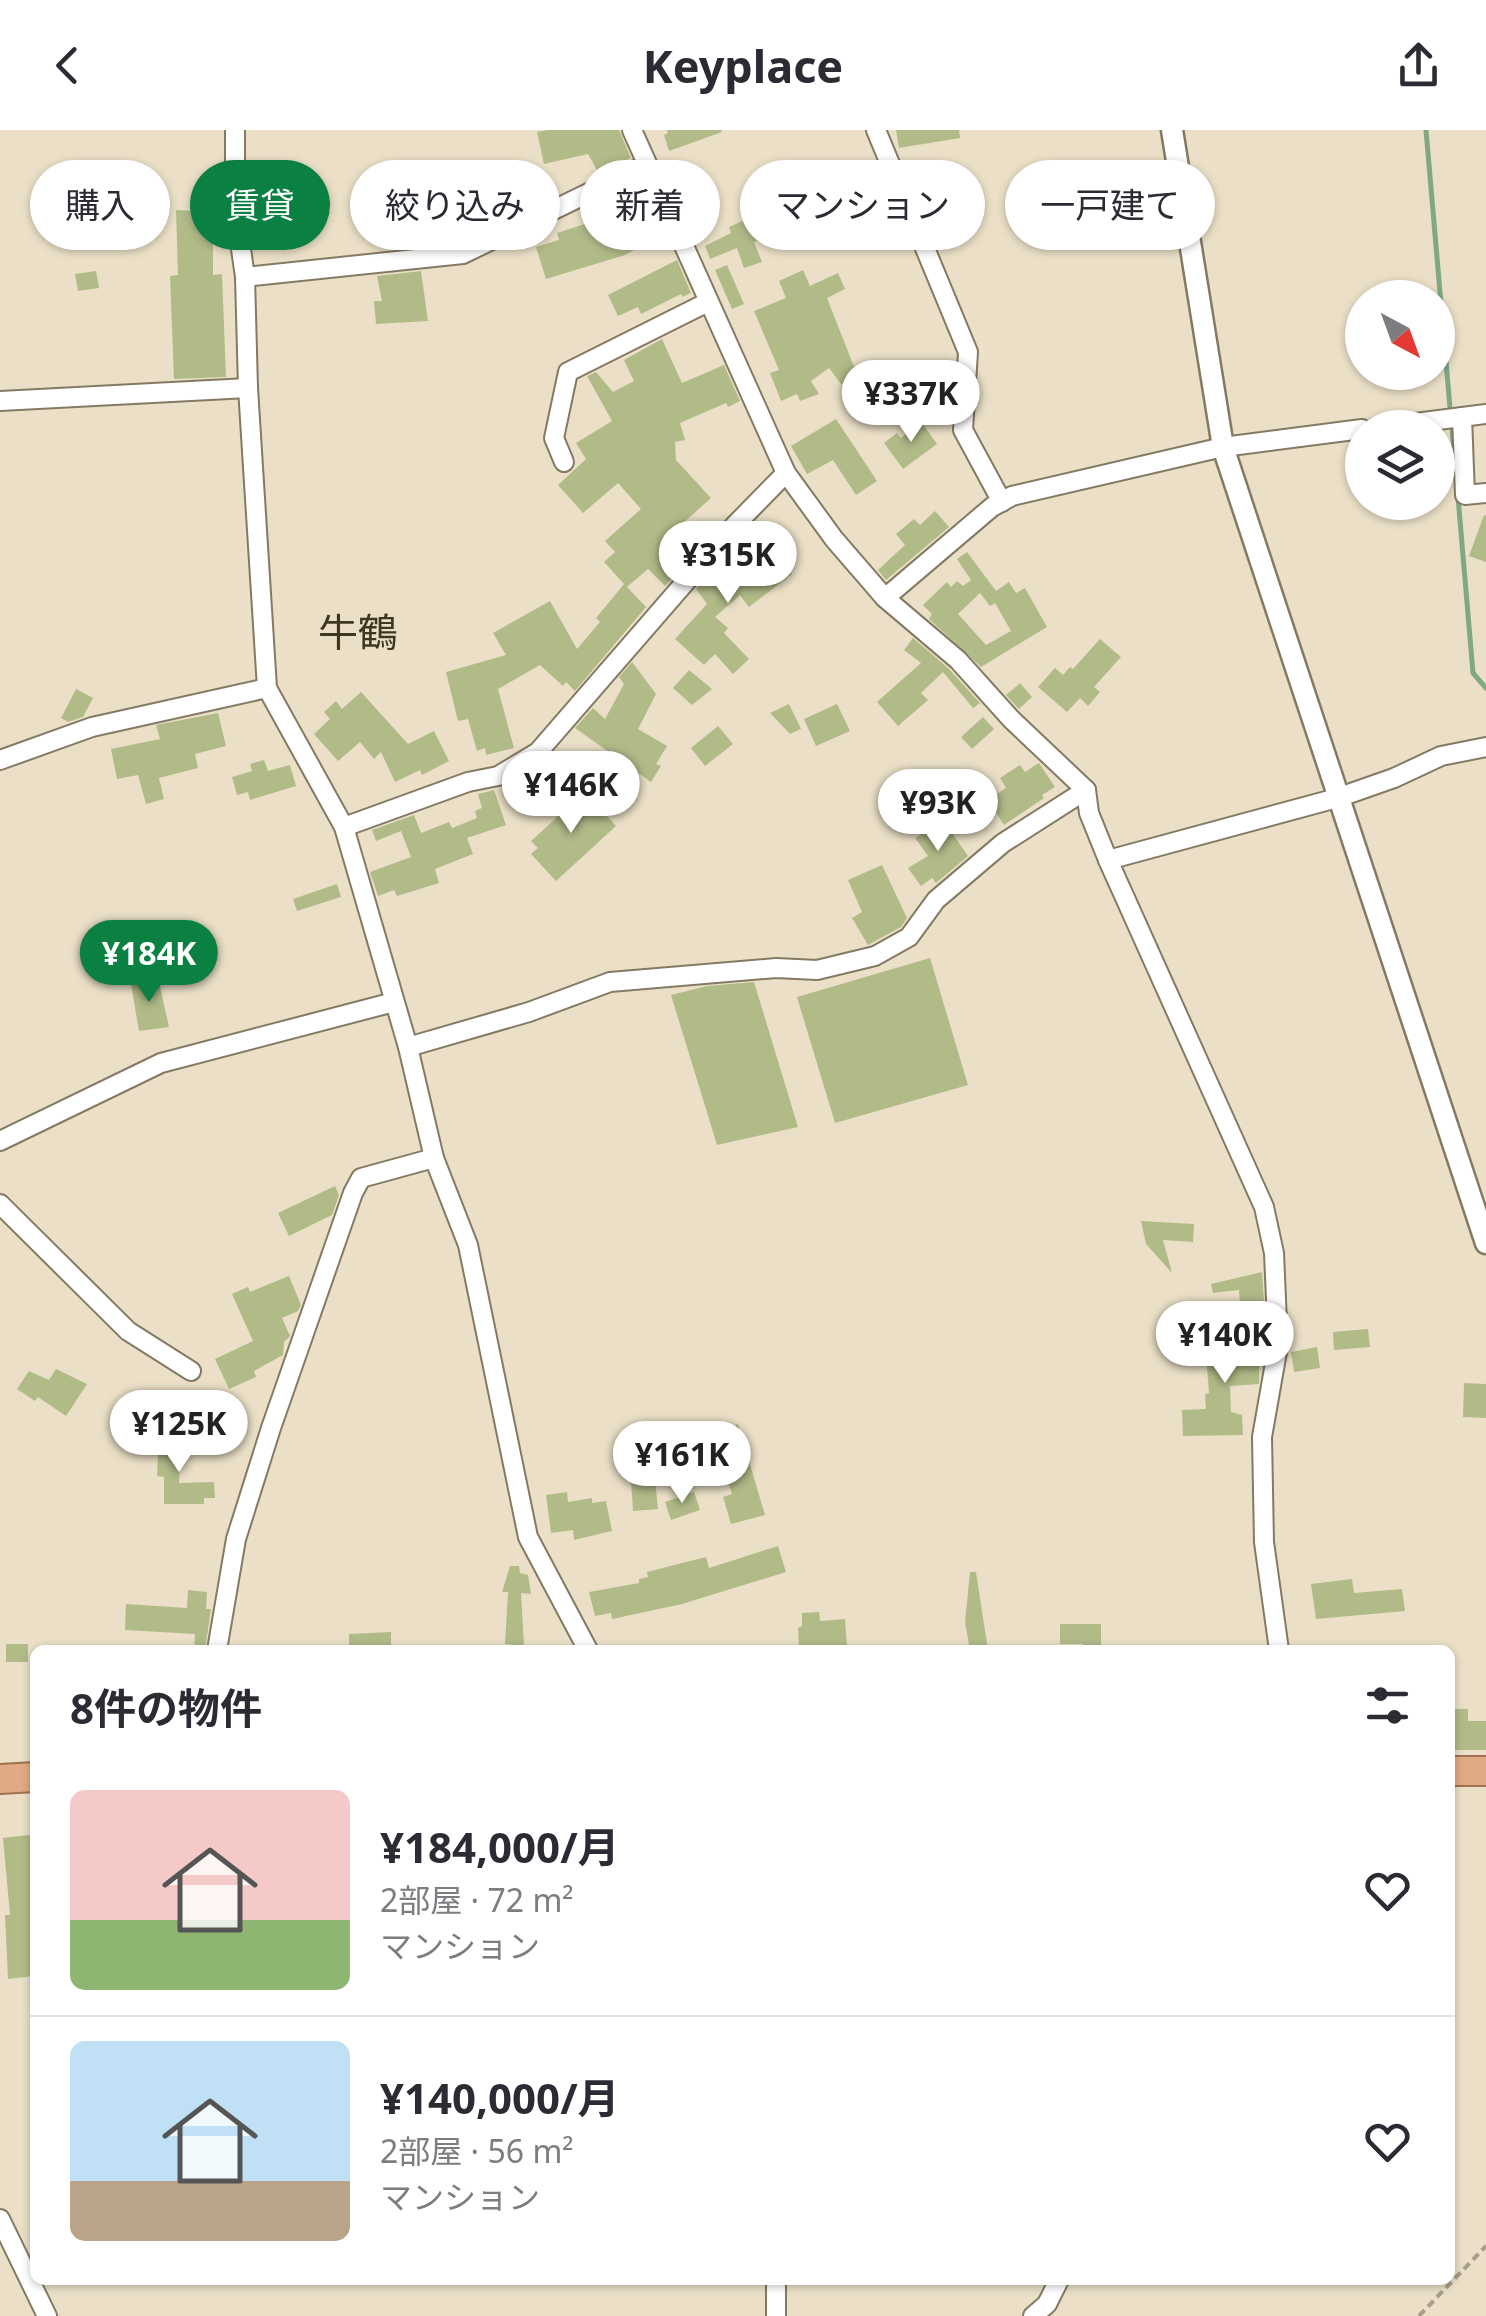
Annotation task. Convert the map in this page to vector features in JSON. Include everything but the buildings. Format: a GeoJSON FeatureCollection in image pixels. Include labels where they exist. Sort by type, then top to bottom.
{"type":"FeatureCollection","features":[{"type":"Feature","properties":{"kind":"highway"},"geometry":{"type":"LineString","coordinates":[[1455,1771],[1486,1771]]}},
{"type":"Feature","properties":{"kind":"highway"},"geometry":{"type":"LineString","coordinates":[[0,1779],[30,1777]]}},
{"type":"Feature","properties":{"kind":"street"},"geometry":{"type":"LineString","coordinates":[[235,130],[235,206],[245,277],[267,688],[344,827],[408,1047],[434,1158],[468,1246],[528,1538],[585,1645]]}},
{"type":"Feature","properties":{"kind":"street"},"geometry":{"type":"LineString","coordinates":[[632,130],[644,160]]}},
{"type":"Feature","properties":{"kind":"street"},"geometry":{"type":"LineString","coordinates":[[876,130],[968,352],[964,430],[1002,502]]}},
{"type":"Feature","properties":{"kind":"street"},"geometry":{"type":"LineString","coordinates":[[1172,130],[1223,447],[1486,1243]]}},
{"type":"Feature","properties":{"kind":"street"},"geometry":{"type":"LineString","coordinates":[[245,277],[463,254],[580,197]]}},
{"type":"Feature","properties":{"kind":"street"},"geometry":{"type":"LineString","coordinates":[[684,250],[786,472],[834,539],[885,598],[958,660],[1086,790],[1089,813],[1108,860],[1264,1207],[1274,1254],[1278,1346],[1262,1437],[1264,1542],[1278,1645]]}},
{"type":"Feature","properties":{"kind":"street"},"geometry":{"type":"LineString","coordinates":[[564,462],[554,438],[568,372],[708,302]]}},
{"type":"Feature","properties":{"kind":"street"},"geometry":{"type":"LineString","coordinates":[[0,401],[248,388]]}},
{"type":"Feature","properties":{"kind":"street"},"geometry":{"type":"LineString","coordinates":[[1455,417],[1486,414]]}},
{"type":"Feature","properties":{"kind":"street"},"geometry":{"type":"LineString","coordinates":[[1462,416],[1465,495],[1486,493]]}},
{"type":"Feature","properties":{"kind":"street"},"geometry":{"type":"LineString","coordinates":[[885,598],[1012,496],[1223,447],[1345,431]]}},
{"type":"Feature","properties":{"kind":"street"},"geometry":{"type":"LineString","coordinates":[[344,827],[468,782],[498,776],[538,752],[734,526],[786,472]]}},
{"type":"Feature","properties":{"kind":"street"},"geometry":{"type":"LineString","coordinates":[[0,760],[92,727],[267,688]]}},
{"type":"Feature","properties":{"kind":"street"},"geometry":{"type":"LineString","coordinates":[[1108,860],[1337,798],[1441,756],[1486,748]]}},
{"type":"Feature","properties":{"kind":"street"},"geometry":{"type":"LineString","coordinates":[[408,1047],[529,1012],[610,982],[776,968],[817,970],[874,956],[909,937],[936,900],[1003,843],[1086,790]]}},
{"type":"Feature","properties":{"kind":"street"},"geometry":{"type":"LineString","coordinates":[[0,1142],[161,1063],[394,1002]]}},
{"type":"Feature","properties":{"kind":"street"},"geometry":{"type":"LineString","coordinates":[[218,1645],[236,1539],[271,1428],[361,1178],[434,1158]]}},
{"type":"Feature","properties":{"kind":"street"},"geometry":{"type":"LineString","coordinates":[[0,1204],[128,1331],[191,1372]]}},
{"type":"Feature","properties":{"kind":"street"},"geometry":{"type":"LineString","coordinates":[[0,2219],[30,2280]]}},
{"type":"Feature","properties":{"kind":"street"},"geometry":{"type":"LineString","coordinates":[[33,2285],[48,2316]]}},
{"type":"Feature","properties":{"kind":"street"},"geometry":{"type":"LineString","coordinates":[[776,2285],[776,2316]]}},
{"type":"Feature","properties":{"kind":"street"},"geometry":{"type":"LineString","coordinates":[[1033,2316],[1047,2304],[1056,2285]]}},
{"type":"Feature","properties":{"kind":"path"},"geometry":{"type":"LineString","coordinates":[[1455,2278],[1486,2246]]}},
{"type":"Feature","properties":{"kind":"path"},"geometry":{"type":"LineString","coordinates":[[1419,2316],[1449,2285]]}},
{"type":"Feature","properties":{"kind":"waterway"},"geometry":{"type":"LineString","coordinates":[[1426,130],[1450,408]]}},
{"type":"Feature","properties":{"kind":"waterway"},"geometry":{"type":"LineString","coordinates":[[1455,460],[1456,471]]}},
{"type":"Feature","properties":{"kind":"waterway"},"geometry":{"type":"LineString","coordinates":[[1458,497],[1473,673],[1486,688]]}},
{"type":"Feature","properties":{"kind":"district","name":"牛鶴"},"geometry":{"type":"Point","coordinates":[358,631]}}]}
